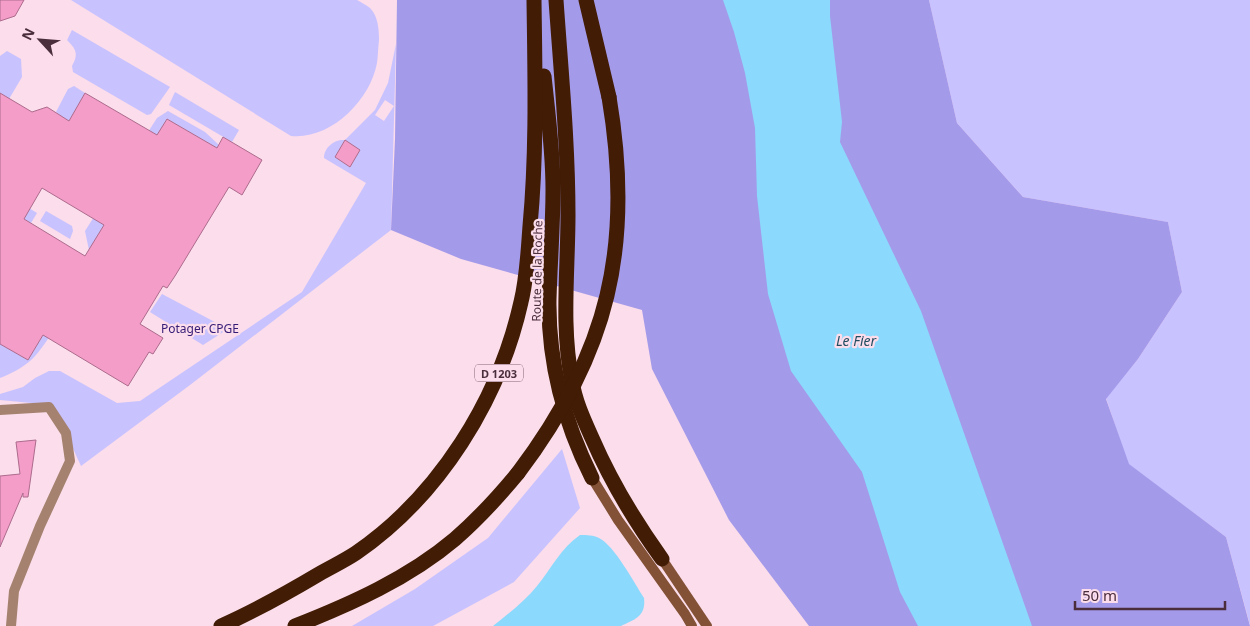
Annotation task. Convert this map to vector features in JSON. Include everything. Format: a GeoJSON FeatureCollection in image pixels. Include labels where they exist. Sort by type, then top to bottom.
{"type":"FeatureCollection","features":[{"type":"Feature","properties":{"kind":"highway","name":"Route de la Roche"},"geometry":{"type":"LineString","coordinates":[[534,0],[553,166],[549,301],[552,340],[564,410],[592,478]]}},
{"type":"Feature","properties":{"kind":"highway","name":"D 1203"},"geometry":{"type":"LineString","coordinates":[[221,626],[273,602],[356,553],[398,518],[453,457],[483,407],[506,356],[522,302],[527,263],[535,177],[534,0]]}},
{"type":"Feature","properties":{"kind":"highway"},"geometry":{"type":"LineString","coordinates":[[556,0],[566,150],[568,216],[566,306],[567,344],[572,381],[588,429],[612,483],[662,559]]}},
{"type":"Feature","properties":{"kind":"highway"},"geometry":{"type":"LineString","coordinates":[[295,626],[363,597],[408,572],[454,539],[480,516],[518,473],[546,436],[579,378],[593,343],[608,296],[617,233],[619,194],[616,138],[609,97],[586,0]]}},
{"type":"Feature","properties":{"kind":"main road","name":"Route de la Roche"},"geometry":{"type":"LineString","coordinates":[[592,478],[618,520],[692,626]]}},
{"type":"Feature","properties":{"kind":"main road"},"geometry":{"type":"LineString","coordinates":[[662,559],[707,626]]}},
{"type":"Feature","properties":{"kind":"street"},"geometry":{"type":"LineString","coordinates":[[0,410],[49,407],[66,433],[70,461],[40,526],[14,591],[12,626]]}},
{"type":"Feature","properties":{"kind":"green space"},"geometry":{"type":"Polygon","coordinates":[[[71,0],[357,0],[373,11],[376,19],[379,36],[377,63],[366,91],[346,115],[334,125],[320,132],[306,136],[291,136],[71,0]]]}},
{"type":"Feature","properties":{"kind":"green space"},"geometry":{"type":"Polygon","coordinates":[[[929,0],[1250,0],[1250,625],[1226,537],[1128,464],[1106,398],[1138,359],[1182,292],[1168,222],[1023,197],[957,123],[929,0]]]}},
{"type":"Feature","properties":{"kind":"green space"},"geometry":{"type":"Polygon","coordinates":[[[72,30],[170,87],[151,114],[147,115],[73,72],[72,66],[76,52],[67,40],[72,30]]]}},
{"type":"Feature","properties":{"kind":"green space"},"geometry":{"type":"Polygon","coordinates":[[[396,44],[391,230],[190,385],[81,466],[53,405],[0,400],[0,394],[23,387],[49,371],[60,371],[117,403],[140,401],[302,292],[366,183],[324,158],[324,154],[334,142],[345,140],[375,110],[388,83],[396,44]],[[385,100],[375,115],[384,121],[394,106],[385,100]],[[345,140],[335,157],[350,167],[360,150],[345,140]]]}},
{"type":"Feature","properties":{"kind":"green space"},"geometry":{"type":"Polygon","coordinates":[[[7,51],[21,59],[22,77],[9,99],[0,93],[0,56],[7,51]]]}},
{"type":"Feature","properties":{"kind":"green space"},"geometry":{"type":"Polygon","coordinates":[[[74,86],[85,93],[63,132],[53,126],[59,115],[56,112],[68,89],[74,86]]]}},
{"type":"Feature","properties":{"kind":"green space"},"geometry":{"type":"Polygon","coordinates":[[[175,92],[239,130],[232,142],[169,105],[175,92]]]}},
{"type":"Feature","properties":{"kind":"green space"},"geometry":{"type":"Polygon","coordinates":[[[168,111],[205,132],[219,145],[217,148],[167,119],[89,250],[85,231],[157,118],[168,111]]]}},
{"type":"Feature","properties":{"kind":"green space"},"geometry":{"type":"Polygon","coordinates":[[[9,196],[37,213],[31,223],[2,207],[9,196]]]}},
{"type":"Feature","properties":{"kind":"green space"},"geometry":{"type":"Polygon","coordinates":[[[46,211],[72,226],[73,231],[70,239],[40,221],[46,211]]]}},
{"type":"Feature","properties":{"kind":"green space"},"geometry":{"type":"Polygon","coordinates":[[[69,246],[79,285],[36,355],[23,366],[0,378],[0,344],[28,360],[77,279],[57,267],[69,246]]]}},
{"type":"Feature","properties":{"kind":"green space","name":"Potager CPGE"},"geometry":{"type":"Polygon","coordinates":[[[162,294],[228,329],[203,345],[150,312],[162,294]]]}},
{"type":"Feature","properties":{"kind":"green space"},"geometry":{"type":"Polygon","coordinates":[[[562,449],[580,508],[514,582],[433,626],[352,626],[415,589],[488,538],[562,449]]]}},
{"type":"Feature","properties":{"kind":"shaded area"},"geometry":{"type":"Polygon","coordinates":[[[397,0],[929,0],[957,123],[1023,197],[1168,222],[1182,292],[1138,359],[1106,399],[1129,464],[1226,537],[1250,626],[809,626],[729,520],[652,369],[642,310],[461,259],[391,230],[395,139],[397,0]]]}},
{"type":"Feature","properties":{"kind":"water","name":"Le Fier"},"geometry":{"type":"Polygon","coordinates":[[[723,0],[830,0],[830,16],[842,122],[840,142],[921,311],[1032,626],[918,626],[900,592],[862,472],[791,371],[768,294],[757,196],[755,128],[745,73],[723,0]]]}},
{"type":"Feature","properties":{"kind":"water"},"geometry":{"type":"Polygon","coordinates":[[[580,535],[599,538],[611,548],[644,598],[642,613],[621,626],[493,626],[532,592],[562,552],[580,535]]]}},
{"type":"Feature","properties":{"kind":"building"},"geometry":{"type":"Polygon","coordinates":[[[0,0],[24,0],[15,16],[0,21],[0,0]]]}},
{"type":"Feature","properties":{"kind":"building"},"geometry":{"type":"Polygon","coordinates":[[[0,93],[32,112],[47,107],[69,121],[85,93],[157,135],[167,119],[217,148],[223,137],[262,160],[242,195],[229,187],[175,276],[167,288],[163,286],[140,324],[163,338],[153,354],[149,352],[128,386],[43,335],[28,360],[0,344],[0,93]],[[42,188],[24,219],[85,256],[104,225],[42,188]]]}},
{"type":"Feature","properties":{"kind":"building"},"geometry":{"type":"Polygon","coordinates":[[[345,140],[360,150],[350,167],[335,157],[345,140]]]}},
{"type":"Feature","properties":{"kind":"building"},"geometry":{"type":"Polygon","coordinates":[[[36,440],[28,497],[23,497],[23,493],[0,547],[0,476],[20,474],[16,442],[36,440]]]}}]}
